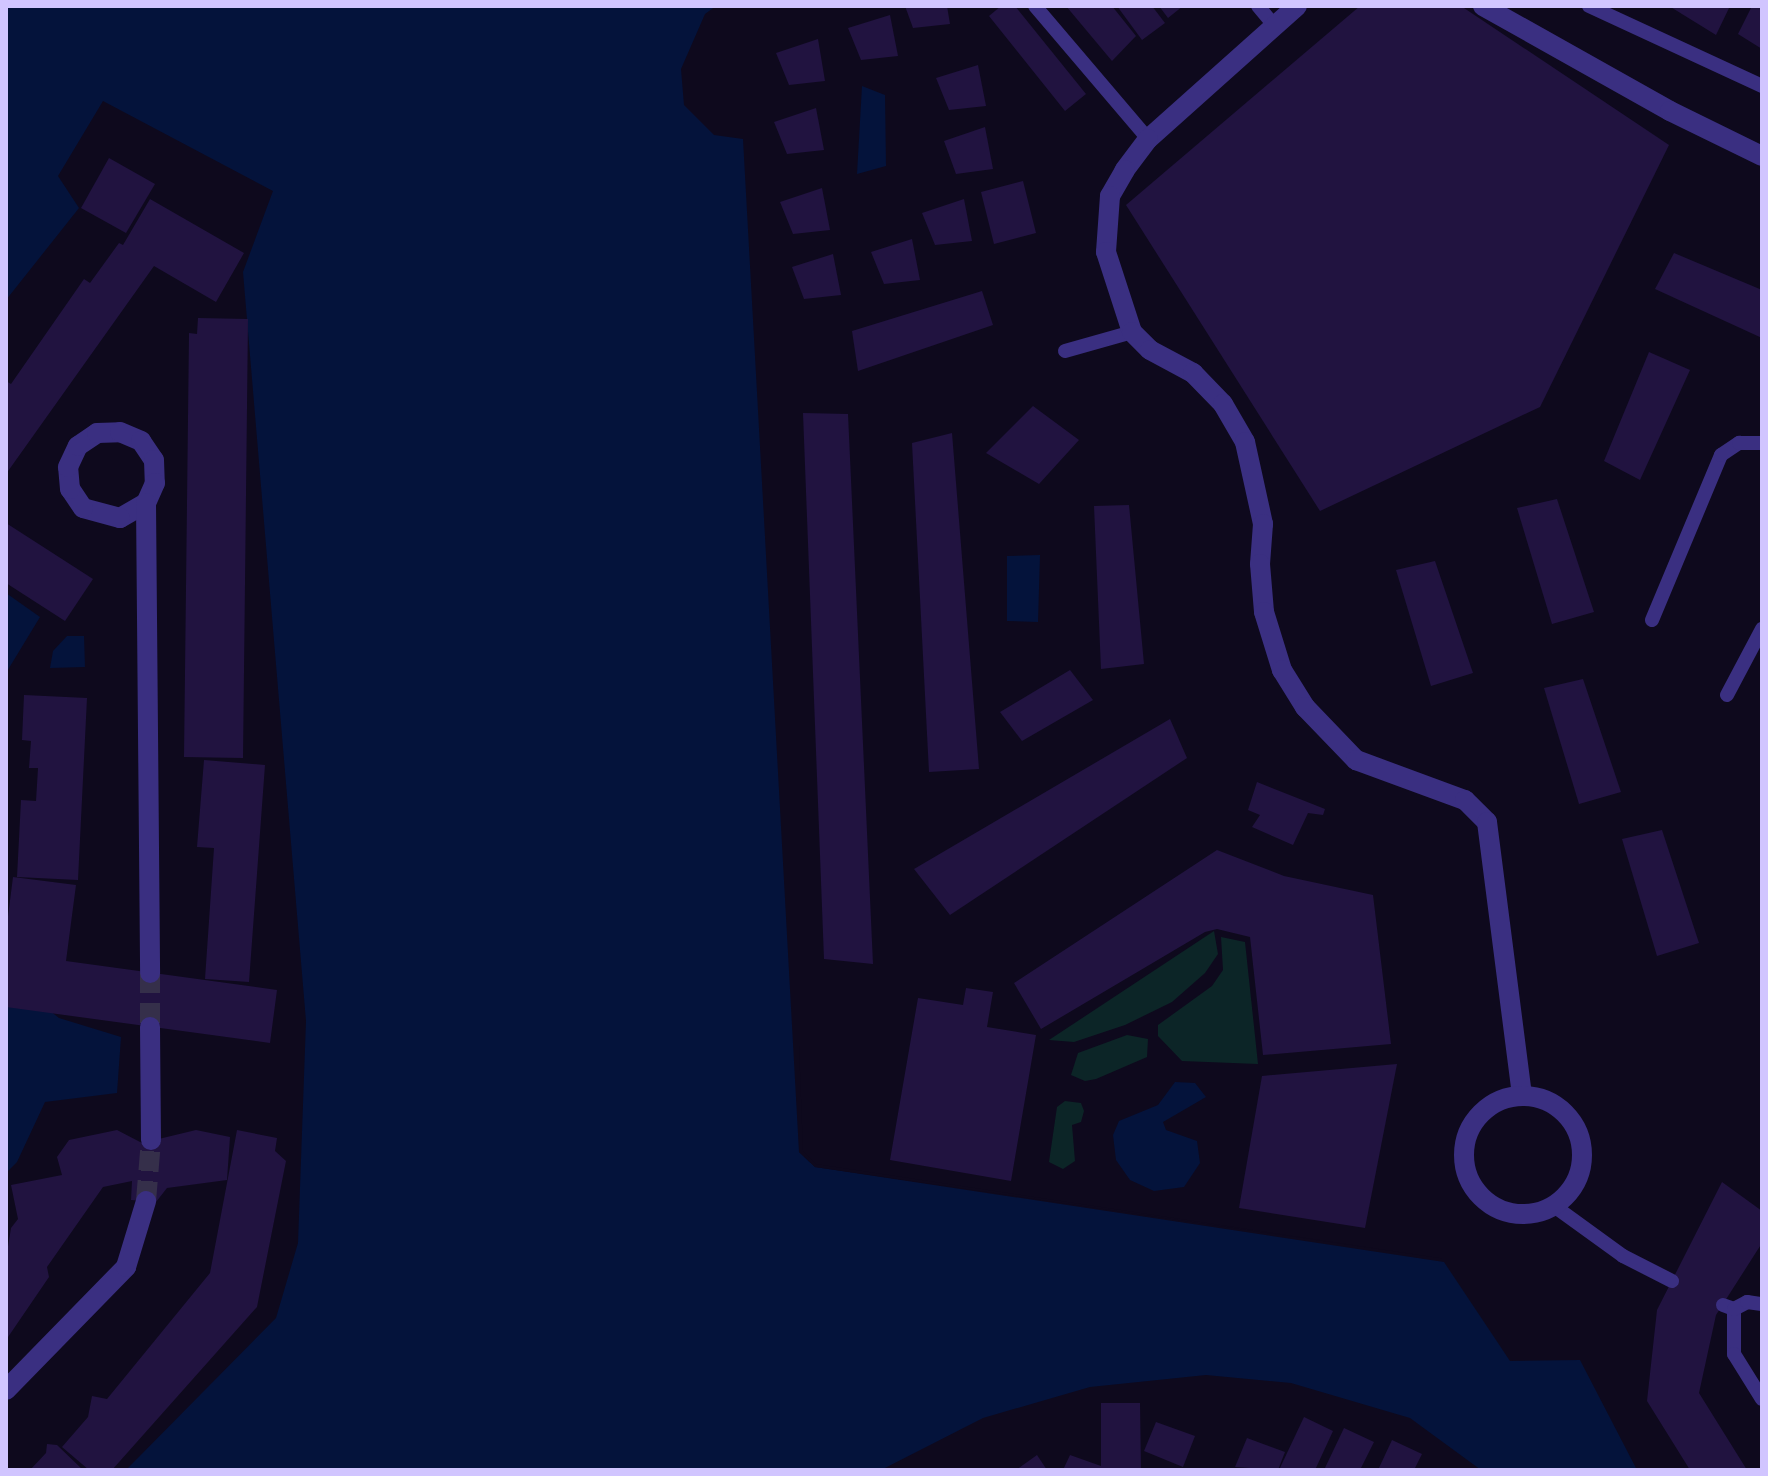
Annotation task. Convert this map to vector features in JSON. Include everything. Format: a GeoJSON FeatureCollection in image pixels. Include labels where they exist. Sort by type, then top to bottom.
{"type":"FeatureCollection","features":[{"type":"Feature","properties":{"kind":"street"},"geometry":{"type":"LineString","coordinates":[[1297,6],[1148,139],[1110,196],[1106,252],[1132,332],[1150,350],[1193,373],[1223,404],[1245,442],[1263,524],[1260,564],[1264,612],[1282,670],[1305,707],[1356,760],[1465,800],[1487,822],[1522,1096]]}},
{"type":"Feature","properties":{"kind":"street"},"geometry":{"type":"LineString","coordinates":[[1483,6],[1762,156]]}},
{"type":"Feature","properties":{"kind":"street"},"geometry":{"type":"LineString","coordinates":[[146,503],[120,518],[83,508],[70,489],[68,467],[78,446],[108,432],[141,441],[155,472],[146,503],[150,973]]}},
{"type":"Feature","properties":{"kind":"street"},"geometry":{"type":"LineString","coordinates":[[151,1032],[151,1140]]}},
{"type":"Feature","properties":{"kind":"street"},"geometry":{"type":"LineString","coordinates":[[1522,1096],[1558,1108],[1580,1138],[1579,1176],[1554,1206],[1526,1214],[1498,1209],[1481,1197],[1467,1172],[1465,1143],[1472,1125],[1494,1105],[1522,1096]]}},
{"type":"Feature","properties":{"kind":"street"},"geometry":{"type":"LineString","coordinates":[[6,1390],[126,1267],[146,1201]]}},
{"type":"Feature","properties":{"kind":"lane"},"geometry":{"type":"LineString","coordinates":[[1035,6],[1148,139]]}},
{"type":"Feature","properties":{"kind":"lane"},"geometry":{"type":"LineString","coordinates":[[1258,6],[1274,25]]}},
{"type":"Feature","properties":{"kind":"lane"},"geometry":{"type":"LineString","coordinates":[[1589,6],[1762,86]]}},
{"type":"Feature","properties":{"kind":"lane"},"geometry":{"type":"LineString","coordinates":[[1065,351],[1132,332]]}},
{"type":"Feature","properties":{"kind":"lane"},"geometry":{"type":"LineString","coordinates":[[1652,620],[1721,455],[1739,443],[1762,443]]}},
{"type":"Feature","properties":{"kind":"lane"},"geometry":{"type":"LineString","coordinates":[[1727,695],[1762,629]]}},
{"type":"Feature","properties":{"kind":"lane"},"geometry":{"type":"LineString","coordinates":[[1554,1206],[1623,1256],[1672,1281]]}},
{"type":"Feature","properties":{"kind":"lane"},"geometry":{"type":"LineString","coordinates":[[1762,1304],[1747,1302],[1729,1307],[1734,1354],[1762,1399]]}},
{"type":"Feature","properties":{"kind":"green space"},"geometry":{"type":"Polygon","coordinates":[[[1214,931],[1218,954],[1205,973],[1172,1002],[1125,1025],[1074,1042],[1049,1040],[1214,931]]]}},
{"type":"Feature","properties":{"kind":"green space"},"geometry":{"type":"Polygon","coordinates":[[[1221,937],[1245,942],[1258,1064],[1182,1061],[1158,1036],[1158,1025],[1212,986],[1223,970],[1221,937]]]}},
{"type":"Feature","properties":{"kind":"green space"},"geometry":{"type":"Polygon","coordinates":[[[1127,1035],[1148,1039],[1147,1057],[1096,1079],[1085,1081],[1071,1075],[1078,1053],[1127,1035]]]}},
{"type":"Feature","properties":{"kind":"green space"},"geometry":{"type":"Polygon","coordinates":[[[1065,1101],[1081,1103],[1084,1111],[1081,1122],[1072,1125],[1075,1161],[1063,1169],[1049,1162],[1057,1107],[1065,1101]]]}},
{"type":"Feature","properties":{"kind":"water"},"geometry":{"type":"Polygon","coordinates":[[[6,6],[716,6],[705,14],[681,69],[684,105],[714,135],[743,139],[799,1152],[815,1167],[1444,1262],[1510,1361],[1580,1360],[1637,1470],[1481,1470],[1410,1418],[1291,1383],[1206,1375],[1090,1387],[983,1418],[881,1470],[126,1470],[276,1318],[298,1243],[306,1021],[243,272],[273,191],[103,101],[58,176],[79,208],[6,300],[6,6]]]}},
{"type":"Feature","properties":{"kind":"water"},"geometry":{"type":"Polygon","coordinates":[[[862,86],[885,95],[886,166],[857,174],[862,86]]]}},
{"type":"Feature","properties":{"kind":"water"},"geometry":{"type":"Polygon","coordinates":[[[1040,555],[1038,622],[1007,621],[1007,556],[1040,555]]]}},
{"type":"Feature","properties":{"kind":"water"},"geometry":{"type":"Polygon","coordinates":[[[6,593],[40,617],[6,673],[6,593]]]}},
{"type":"Feature","properties":{"kind":"water"},"geometry":{"type":"Polygon","coordinates":[[[67,636],[84,636],[85,667],[50,668],[53,651],[67,636]]]}},
{"type":"Feature","properties":{"kind":"water"},"geometry":{"type":"Polygon","coordinates":[[[6,976],[59,1018],[121,1037],[117,1093],[45,1102],[17,1162],[6,1173],[6,976]]]}},
{"type":"Feature","properties":{"kind":"water"},"geometry":{"type":"Polygon","coordinates":[[[1175,1082],[1195,1083],[1206,1097],[1163,1122],[1166,1130],[1197,1141],[1200,1163],[1184,1187],[1154,1191],[1130,1180],[1116,1160],[1113,1135],[1119,1121],[1158,1105],[1175,1082]]]}},
{"type":"Feature","properties":{"kind":"pier"},"geometry":{"type":"Polygon","coordinates":[[[799,1045],[803,1151],[816,1164],[1446,1259],[815,1167],[799,1152],[799,1045]]]}},
{"type":"Feature","properties":{"kind":"building"},"geometry":{"type":"Polygon","coordinates":[[[905,6],[947,6],[950,24],[913,28],[905,6]]]}},
{"type":"Feature","properties":{"kind":"building"},"geometry":{"type":"Polygon","coordinates":[[[1001,6],[1015,6],[1086,94],[1065,111],[989,16],[1001,6]]]}},
{"type":"Feature","properties":{"kind":"building"},"geometry":{"type":"Polygon","coordinates":[[[1066,6],[1112,6],[1136,36],[1112,61],[1066,6]]]}},
{"type":"Feature","properties":{"kind":"building"},"geometry":{"type":"Polygon","coordinates":[[[1117,6],[1152,6],[1165,23],[1142,40],[1117,6]]]}},
{"type":"Feature","properties":{"kind":"building"},"geometry":{"type":"Polygon","coordinates":[[[1159,6],[1183,6],[1168,18],[1159,6]]]}},
{"type":"Feature","properties":{"kind":"building"},"geometry":{"type":"Polygon","coordinates":[[[1360,6],[1461,6],[1669,145],[1540,407],[1320,511],[1126,205],[1360,6]]]}},
{"type":"Feature","properties":{"kind":"building"},"geometry":{"type":"Polygon","coordinates":[[[1669,6],[1730,6],[1716,35],[1669,6]]]}},
{"type":"Feature","properties":{"kind":"building"},"geometry":{"type":"Polygon","coordinates":[[[1752,6],[1762,6],[1762,49],[1738,34],[1752,6]]]}},
{"type":"Feature","properties":{"kind":"building"},"geometry":{"type":"Polygon","coordinates":[[[890,15],[898,56],[861,60],[848,28],[890,15]]]}},
{"type":"Feature","properties":{"kind":"building"},"geometry":{"type":"Polygon","coordinates":[[[818,39],[825,81],[789,85],[776,53],[818,39]]]}},
{"type":"Feature","properties":{"kind":"building"},"geometry":{"type":"Polygon","coordinates":[[[978,65],[986,106],[949,110],[936,78],[978,65]]]}},
{"type":"Feature","properties":{"kind":"building"},"geometry":{"type":"Polygon","coordinates":[[[816,108],[824,150],[787,154],[774,122],[816,108]]]}},
{"type":"Feature","properties":{"kind":"building"},"geometry":{"type":"Polygon","coordinates":[[[985,127],[993,169],[956,174],[944,141],[985,127]]]}},
{"type":"Feature","properties":{"kind":"building"},"geometry":{"type":"Polygon","coordinates":[[[109,158],[155,184],[126,233],[81,208],[109,158]]]}},
{"type":"Feature","properties":{"kind":"building"},"geometry":{"type":"Polygon","coordinates":[[[1023,181],[1036,233],[994,244],[981,192],[1023,181]]]}},
{"type":"Feature","properties":{"kind":"building"},"geometry":{"type":"Polygon","coordinates":[[[822,188],[830,230],[793,234],[780,202],[822,188]]]}},
{"type":"Feature","properties":{"kind":"building"},"geometry":{"type":"Polygon","coordinates":[[[150,199],[244,253],[216,302],[154,266],[6,474],[6,381],[11,384],[84,279],[90,283],[119,243],[123,245],[150,199]]]}},
{"type":"Feature","properties":{"kind":"building"},"geometry":{"type":"Polygon","coordinates":[[[964,199],[972,241],[935,245],[922,213],[964,199]]]}},
{"type":"Feature","properties":{"kind":"building"},"geometry":{"type":"Polygon","coordinates":[[[912,239],[920,280],[884,284],[871,252],[912,239]]]}},
{"type":"Feature","properties":{"kind":"building"},"geometry":{"type":"Polygon","coordinates":[[[1674,253],[1762,290],[1762,338],[1655,289],[1674,253]]]}},
{"type":"Feature","properties":{"kind":"building"},"geometry":{"type":"Polygon","coordinates":[[[833,254],[841,295],[804,299],[792,267],[833,254]]]}},
{"type":"Feature","properties":{"kind":"building"},"geometry":{"type":"Polygon","coordinates":[[[982,291],[993,325],[858,371],[852,331],[982,291]]]}},
{"type":"Feature","properties":{"kind":"building"},"geometry":{"type":"Polygon","coordinates":[[[198,318],[248,319],[243,758],[184,757],[189,333],[197,334],[198,318]]]}},
{"type":"Feature","properties":{"kind":"building"},"geometry":{"type":"Polygon","coordinates":[[[1649,352],[1690,370],[1640,480],[1604,461],[1649,352]]]}},
{"type":"Feature","properties":{"kind":"building"},"geometry":{"type":"Polygon","coordinates":[[[1033,406],[1079,440],[1039,484],[986,453],[1033,406]]]}},
{"type":"Feature","properties":{"kind":"building"},"geometry":{"type":"Polygon","coordinates":[[[803,413],[848,414],[873,964],[824,959],[803,413]]]}},
{"type":"Feature","properties":{"kind":"building"},"geometry":{"type":"Polygon","coordinates":[[[952,433],[979,769],[929,772],[912,443],[952,433]]]}},
{"type":"Feature","properties":{"kind":"building"},"geometry":{"type":"Polygon","coordinates":[[[1557,499],[1594,612],[1552,624],[1517,508],[1557,499]]]}},
{"type":"Feature","properties":{"kind":"building"},"geometry":{"type":"Polygon","coordinates":[[[1129,505],[1144,664],[1101,669],[1094,506],[1129,505]]]}},
{"type":"Feature","properties":{"kind":"building"},"geometry":{"type":"Polygon","coordinates":[[[6,523],[93,579],[65,621],[6,583],[6,523]]]}},
{"type":"Feature","properties":{"kind":"building"},"geometry":{"type":"Polygon","coordinates":[[[1435,561],[1473,673],[1431,686],[1396,570],[1435,561]]]}},
{"type":"Feature","properties":{"kind":"building"},"geometry":{"type":"Polygon","coordinates":[[[1070,670],[1093,700],[1022,741],[1000,712],[1070,670]]]}},
{"type":"Feature","properties":{"kind":"building"},"geometry":{"type":"Polygon","coordinates":[[[1583,679],[1621,792],[1579,804],[1544,688],[1583,679]]]}},
{"type":"Feature","properties":{"kind":"building"},"geometry":{"type":"Polygon","coordinates":[[[24,695],[87,698],[78,880],[17,877],[21,800],[36,801],[38,768],[29,768],[31,741],[22,740],[24,695]]]}},
{"type":"Feature","properties":{"kind":"building"},"geometry":{"type":"Polygon","coordinates":[[[1170,719],[1187,758],[950,915],[914,869],[1170,719]]]}},
{"type":"Feature","properties":{"kind":"building"},"geometry":{"type":"Polygon","coordinates":[[[204,760],[265,765],[249,982],[205,979],[214,848],[197,847],[204,760]]]}},
{"type":"Feature","properties":{"kind":"building"},"geometry":{"type":"Polygon","coordinates":[[[1257,782],[1325,809],[1323,815],[1308,813],[1293,845],[1252,827],[1260,815],[1248,810],[1257,782]]]}},
{"type":"Feature","properties":{"kind":"building"},"geometry":{"type":"Polygon","coordinates":[[[1662,830],[1699,943],[1657,956],[1622,839],[1662,830]]]}},
{"type":"Feature","properties":{"kind":"building"},"geometry":{"type":"Polygon","coordinates":[[[1217,850],[1284,876],[1373,895],[1391,1044],[1263,1055],[1250,937],[1217,929],[1205,932],[1041,1029],[1014,983],[1217,850]]]}},
{"type":"Feature","properties":{"kind":"building"},"geometry":{"type":"Polygon","coordinates":[[[13,877],[76,885],[66,961],[277,990],[270,1043],[6,1007],[6,932],[13,877]]]}},
{"type":"Feature","properties":{"kind":"building"},"geometry":{"type":"Polygon","coordinates":[[[966,988],[993,992],[987,1027],[1036,1035],[1011,1181],[890,1160],[918,998],[963,1005],[966,988]]]}},
{"type":"Feature","properties":{"kind":"building"},"geometry":{"type":"Polygon","coordinates":[[[1397,1064],[1365,1228],[1239,1208],[1262,1076],[1397,1064]]]}},
{"type":"Feature","properties":{"kind":"building"},"geometry":{"type":"Polygon","coordinates":[[[117,1130],[142,1143],[196,1130],[230,1137],[227,1180],[167,1188],[156,1202],[131,1200],[132,1181],[103,1187],[47,1267],[49,1277],[6,1340],[6,1259],[11,1228],[18,1219],[11,1185],[62,1175],[57,1157],[69,1140],[117,1130]]]}},
{"type":"Feature","properties":{"kind":"building"},"geometry":{"type":"Polygon","coordinates":[[[237,1130],[277,1138],[275,1151],[286,1161],[257,1307],[112,1470],[89,1470],[62,1447],[88,1417],[92,1396],[107,1399],[210,1273],[237,1130]]]}},
{"type":"Feature","properties":{"kind":"building"},"geometry":{"type":"Polygon","coordinates":[[[1722,1182],[1762,1211],[1762,1243],[1716,1315],[1699,1393],[1747,1470],[1690,1470],[1647,1401],[1657,1310],[1722,1182]]]}},
{"type":"Feature","properties":{"kind":"building"},"geometry":{"type":"Polygon","coordinates":[[[1101,1403],[1140,1403],[1141,1470],[1063,1470],[1070,1455],[1101,1466],[1101,1403]]]}},
{"type":"Feature","properties":{"kind":"building"},"geometry":{"type":"Polygon","coordinates":[[[1304,1417],[1333,1431],[1315,1470],[1279,1470],[1304,1417]]]}},
{"type":"Feature","properties":{"kind":"building"},"geometry":{"type":"Polygon","coordinates":[[[1156,1422],[1195,1436],[1183,1467],[1144,1451],[1156,1422]]]}},
{"type":"Feature","properties":{"kind":"building"},"geometry":{"type":"Polygon","coordinates":[[[1344,1428],[1374,1442],[1360,1470],[1324,1470],[1344,1428]]]}},
{"type":"Feature","properties":{"kind":"building"},"geometry":{"type":"Polygon","coordinates":[[[1247,1438],[1285,1452],[1278,1470],[1235,1467],[1247,1438]]]}},
{"type":"Feature","properties":{"kind":"building"},"geometry":{"type":"Polygon","coordinates":[[[1392,1440],[1422,1454],[1414,1470],[1378,1470],[1392,1440]]]}},
{"type":"Feature","properties":{"kind":"building"},"geometry":{"type":"Polygon","coordinates":[[[47,1444],[57,1445],[83,1470],[30,1470],[46,1453],[47,1444]]]}},
{"type":"Feature","properties":{"kind":"building"},"geometry":{"type":"Polygon","coordinates":[[[1037,1455],[1047,1470],[1016,1470],[1037,1455]]]}},
{"type":"Feature","properties":{"kind":"tunnel"},"geometry":{"type":"LineString","coordinates":[[150,973],[150,1027]]}},
{"type":"Feature","properties":{"kind":"tunnel"},"geometry":{"type":"LineString","coordinates":[[146,1201],[151,1140]]}}]}
